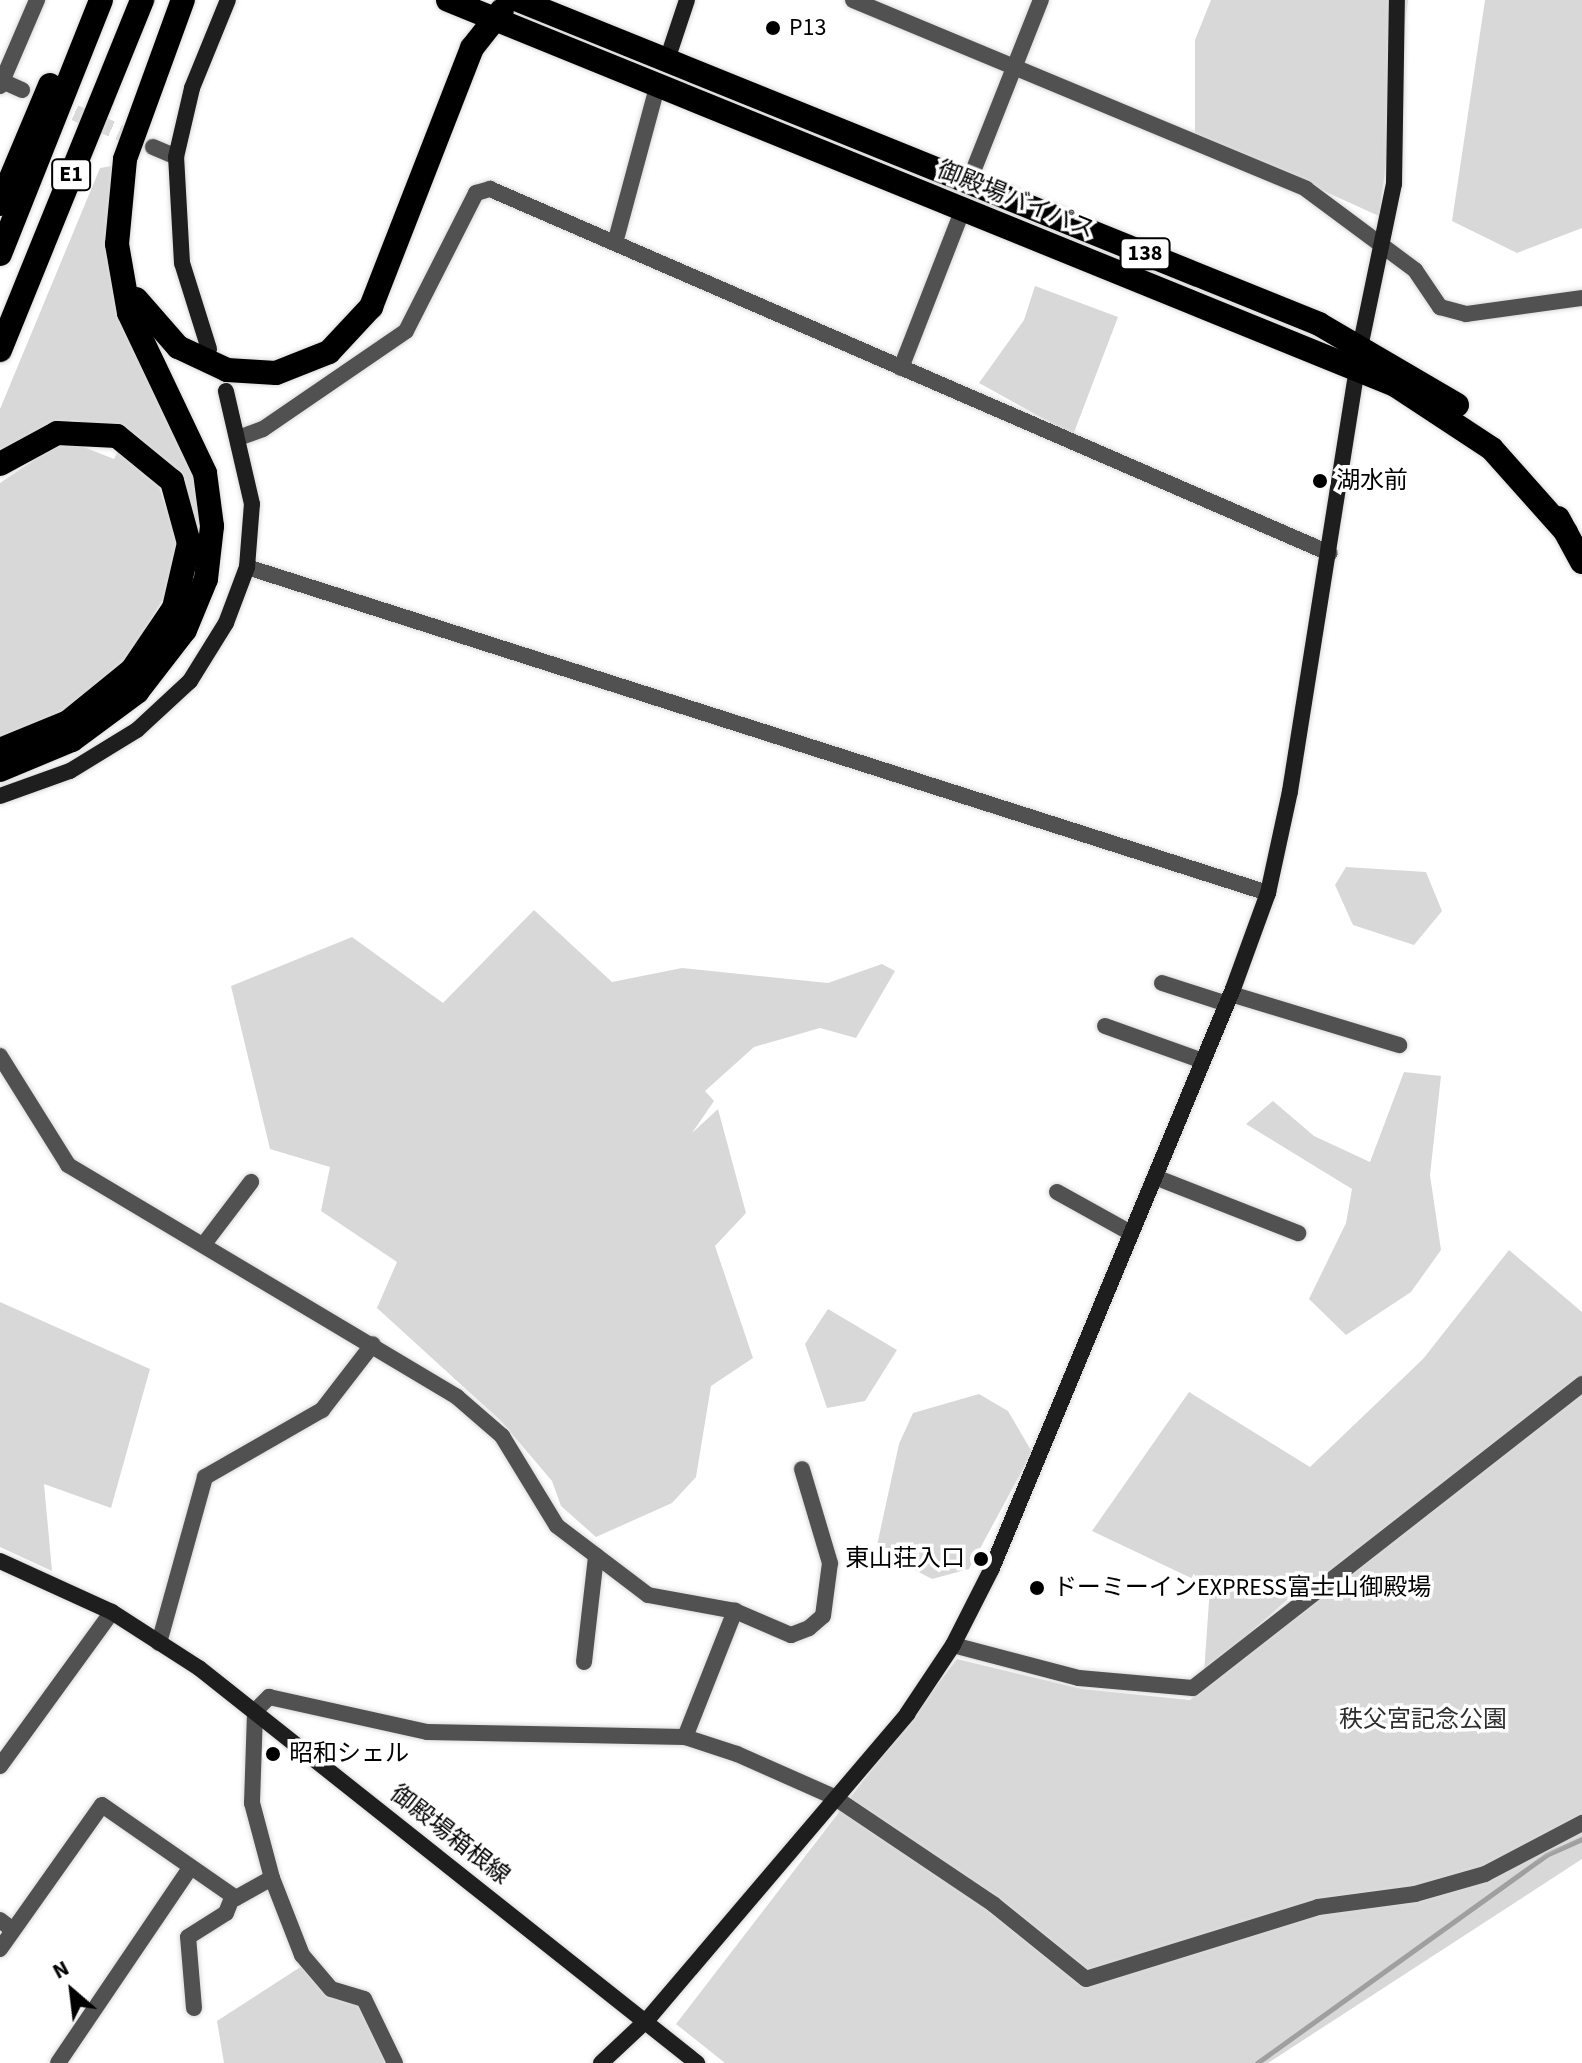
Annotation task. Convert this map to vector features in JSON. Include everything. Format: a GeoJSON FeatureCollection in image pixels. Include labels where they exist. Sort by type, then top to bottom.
{"type":"FeatureCollection","features":[{"type":"Feature","properties":{"kind":"highway","name":"E1"},"geometry":{"type":"LineString","coordinates":[[0,350],[142,0]]}},
{"type":"Feature","properties":{"kind":"highway"},"geometry":{"type":"LineString","coordinates":[[0,770],[72,740],[137,692],[185,630],[206,579],[212,526],[205,473],[129,313],[117,215],[125,159],[183,0]]}},
{"type":"Feature","properties":{"kind":"highway"},"geometry":{"type":"LineString","coordinates":[[451,1],[470,23],[472,48]]}},
{"type":"Feature","properties":{"kind":"highway","name":"御殿場バイパス"},"geometry":{"type":"LineString","coordinates":[[451,1],[1357,370],[1461,425],[1518,474],[1566,532]]}},
{"type":"Feature","properties":{"kind":"highway"},"geometry":{"type":"LineString","coordinates":[[121,263],[152,324],[200,360],[250,375],[299,367],[329,352],[371,307],[472,48],[491,18],[520,1]]}},
{"type":"Feature","properties":{"kind":"highway","name":"御殿場バイパス"},"geometry":{"type":"LineString","coordinates":[[520,1],[1361,343],[1488,429],[1566,532],[1582,562]]}},
{"type":"Feature","properties":{"kind":"highway","name":"E1"},"geometry":{"type":"LineString","coordinates":[[0,254],[99,7]]}},
{"type":"Feature","properties":{"kind":"highway"},"geometry":{"type":"LineString","coordinates":[[0,204],[69,40],[99,7]]}},
{"type":"Feature","properties":{"kind":"highway"},"geometry":{"type":"LineString","coordinates":[[0,464],[57,433],[117,436],[172,481],[189,543],[174,608],[132,670],[68,722],[0,750]]}},
{"type":"Feature","properties":{"kind":"street"},"geometry":{"type":"LineString","coordinates":[[22,90],[1,84],[37,0]]}},
{"type":"Feature","properties":{"kind":"street"},"geometry":{"type":"LineString","coordinates":[[209,349],[182,263],[176,157],[192,88],[228,0]]}},
{"type":"Feature","properties":{"kind":"street"},"geometry":{"type":"LineString","coordinates":[[667,60],[687,0]]}},
{"type":"Feature","properties":{"kind":"street"},"geometry":{"type":"LineString","coordinates":[[853,0],[1306,189],[1415,270],[1440,307],[1466,314],[1582,298]]}},
{"type":"Feature","properties":{"kind":"street"},"geometry":{"type":"LineString","coordinates":[[968,184],[1018,69],[1041,0]]}},
{"type":"Feature","properties":{"kind":"street"},"geometry":{"type":"LineString","coordinates":[[601,2063],[647,2020],[907,1714],[953,1645],[992,1568],[1229,999],[1268,893],[1329,553],[1361,343],[1394,184],[1397,0]]}},
{"type":"Feature","properties":{"kind":"street"},"geometry":{"type":"LineString","coordinates":[[615,243],[658,84]]}},
{"type":"Feature","properties":{"kind":"street"},"geometry":{"type":"LineString","coordinates":[[153,147],[176,157]]}},
{"type":"Feature","properties":{"kind":"street"},"geometry":{"type":"LineString","coordinates":[[241,437],[263,429],[406,331],[476,193],[490,189],[1329,553]]}},
{"type":"Feature","properties":{"kind":"street"},"geometry":{"type":"LineString","coordinates":[[901,368],[963,209]]}},
{"type":"Feature","properties":{"kind":"street"},"geometry":{"type":"LineString","coordinates":[[0,796],[81,765],[165,707],[226,623],[247,567],[252,504],[241,437],[226,391]]}},
{"type":"Feature","properties":{"kind":"street"},"geometry":{"type":"LineString","coordinates":[[247,567],[1268,893]]}},
{"type":"Feature","properties":{"kind":"street"},"geometry":{"type":"LineString","coordinates":[[1162,983],[1399,1045]]}},
{"type":"Feature","properties":{"kind":"street"},"geometry":{"type":"LineString","coordinates":[[1105,1026],[1203,1061]]}},
{"type":"Feature","properties":{"kind":"street"},"geometry":{"type":"LineString","coordinates":[[0,1056],[68,1165],[373,1344],[457,1397],[502,1436],[557,1526],[648,1595],[735,1611],[791,1635],[823,1616],[830,1563],[802,1469]]}},
{"type":"Feature","properties":{"kind":"street"},"geometry":{"type":"LineString","coordinates":[[1155,1177],[1298,1233]]}},
{"type":"Feature","properties":{"kind":"street"},"geometry":{"type":"LineString","coordinates":[[204,1244],[251,1182]]}},
{"type":"Feature","properties":{"kind":"street"},"geometry":{"type":"LineString","coordinates":[[1057,1192],[1131,1233]]}},
{"type":"Feature","properties":{"kind":"street"},"geometry":{"type":"LineString","coordinates":[[159,1643],[205,1477],[322,1410],[373,1344]]}},
{"type":"Feature","properties":{"kind":"street"},"geometry":{"type":"LineString","coordinates":[[953,1645],[1079,1678],[1193,1688],[1582,1384]]}},
{"type":"Feature","properties":{"kind":"street"},"geometry":{"type":"LineString","coordinates":[[584,1662],[596,1556]]}},
{"type":"Feature","properties":{"kind":"street","name":"御殿場箱根線"},"geometry":{"type":"LineString","coordinates":[[0,1561],[112,1612],[255,1711],[647,2020],[697,2063]]}},
{"type":"Feature","properties":{"kind":"street"},"geometry":{"type":"LineString","coordinates":[[685,1737],[735,1611]]}},
{"type":"Feature","properties":{"kind":"street"},"geometry":{"type":"LineString","coordinates":[[0,1766],[112,1612]]}},
{"type":"Feature","properties":{"kind":"street"},"geometry":{"type":"LineString","coordinates":[[395,2063],[364,1999],[331,1989],[302,1955],[272,1878],[252,1803],[255,1711],[269,1697],[427,1732],[685,1737],[834,1797],[993,1904],[1086,1979],[1318,1907],[1415,1894],[1485,1874],[1582,1823]]}},
{"type":"Feature","properties":{"kind":"street"},"geometry":{"type":"LineString","coordinates":[[0,1949],[7,1925],[102,1805],[233,1896]]}},
{"type":"Feature","properties":{"kind":"street"},"geometry":{"type":"LineString","coordinates":[[58,2063],[190,1868]]}},
{"type":"Feature","properties":{"kind":"street"},"geometry":{"type":"LineString","coordinates":[[194,2008],[188,1937],[226,1913],[233,1896],[272,1878]]}},
{"type":"Feature","properties":{"kind":"green space"},"geometry":{"type":"Polygon","coordinates":[[[1211,0],[1408,0],[1379,216],[1195,133],[1195,40],[1211,0]]]}},
{"type":"Feature","properties":{"kind":"green space"},"geometry":{"type":"Polygon","coordinates":[[[1485,0],[1582,0],[1582,228],[1517,253],[1452,221],[1485,0]]]}},
{"type":"Feature","properties":{"kind":"green space"},"geometry":{"type":"Polygon","coordinates":[[[112,166],[108,248],[198,472],[203,552],[173,468],[130,432],[72,420],[0,450],[0,409],[100,168],[112,166]]]}},
{"type":"Feature","properties":{"kind":"green space"},"geometry":{"type":"Polygon","coordinates":[[[1035,286],[1118,317],[1073,435],[979,383],[1024,320],[1035,286]]]}},
{"type":"Feature","properties":{"kind":"green space"},"geometry":{"type":"Polygon","coordinates":[[[76,444],[114,459],[118,451],[159,486],[179,548],[173,582],[119,673],[54,717],[0,740],[0,483],[55,446],[76,444]]]}},
{"type":"Feature","properties":{"kind":"green space"},"geometry":{"type":"Polygon","coordinates":[[[1346,867],[1426,872],[1442,911],[1414,945],[1353,925],[1335,885],[1346,867]]]}},
{"type":"Feature","properties":{"kind":"green space"},"geometry":{"type":"Polygon","coordinates":[[[534,910],[612,982],[682,968],[828,983],[882,964],[895,971],[856,1038],[820,1028],[754,1047],[705,1091],[714,1101],[692,1133],[718,1109],[746,1213],[715,1246],[753,1358],[711,1386],[696,1477],[672,1503],[596,1537],[561,1506],[552,1481],[501,1421],[377,1308],[397,1262],[321,1211],[330,1167],[270,1149],[231,986],[352,937],[443,1003],[534,910]]]}},
{"type":"Feature","properties":{"kind":"green space"},"geometry":{"type":"Polygon","coordinates":[[[1404,1072],[1441,1076],[1430,1175],[1441,1250],[1411,1292],[1346,1335],[1309,1299],[1346,1223],[1352,1189],[1246,1124],[1273,1101],[1314,1136],[1370,1162],[1404,1072]]]}},
{"type":"Feature","properties":{"kind":"green space","name":"秩父宮記念公園"},"geometry":{"type":"Polygon","coordinates":[[[1509,1250],[1582,1312],[1582,1859],[1268,2063],[725,2063],[676,2024],[957,1659],[1082,1689],[1190,1700],[1365,1563],[1312,1578],[1204,1673],[1210,1587],[1092,1531],[1189,1392],[1310,1467],[1423,1359],[1509,1250]]]}},
{"type":"Feature","properties":{"kind":"green space"},"geometry":{"type":"Polygon","coordinates":[[[0,1302],[150,1369],[111,1508],[44,1484],[52,1571],[0,1547],[0,1302]]]}},
{"type":"Feature","properties":{"kind":"green space"},"geometry":{"type":"Polygon","coordinates":[[[828,1309],[897,1350],[865,1401],[827,1408],[805,1344],[828,1309]]]}},
{"type":"Feature","properties":{"kind":"green space"},"geometry":{"type":"Polygon","coordinates":[[[979,1394],[1008,1411],[1032,1452],[969,1569],[932,1579],[876,1550],[899,1444],[913,1413],[979,1394]]]}},
{"type":"Feature","properties":{"kind":"green space"},"geometry":{"type":"Polygon","coordinates":[[[302,1966],[364,1999],[397,2063],[224,2063],[217,2021],[302,1966]]]}},
{"type":"Feature","properties":{"kind":"waterway"},"geometry":{"type":"LineString","coordinates":[[1257,2063],[1546,1855],[1582,1839]]}},
{"type":"Feature","properties":{"kind":"tunnel"},"geometry":{"type":"LineString","coordinates":[[53,103],[141,142]]}},
{"type":"Feature","properties":{"kind":"place","name":"P13"},"geometry":{"type":"Point","coordinates":[773,28]}},
{"type":"Feature","properties":{"kind":"place","name":"湖水前"},"geometry":{"type":"Point","coordinates":[1320,481]}},
{"type":"Feature","properties":{"kind":"place","name":"東山荘入口"},"geometry":{"type":"Point","coordinates":[981,1559]}},
{"type":"Feature","properties":{"kind":"place","name":"ドーミーインEXPRESS富士山御殿場"},"geometry":{"type":"Point","coordinates":[1037,1588]}},
{"type":"Feature","properties":{"kind":"place","name":"昭和シェル"},"geometry":{"type":"Point","coordinates":[273,1754]}}]}
